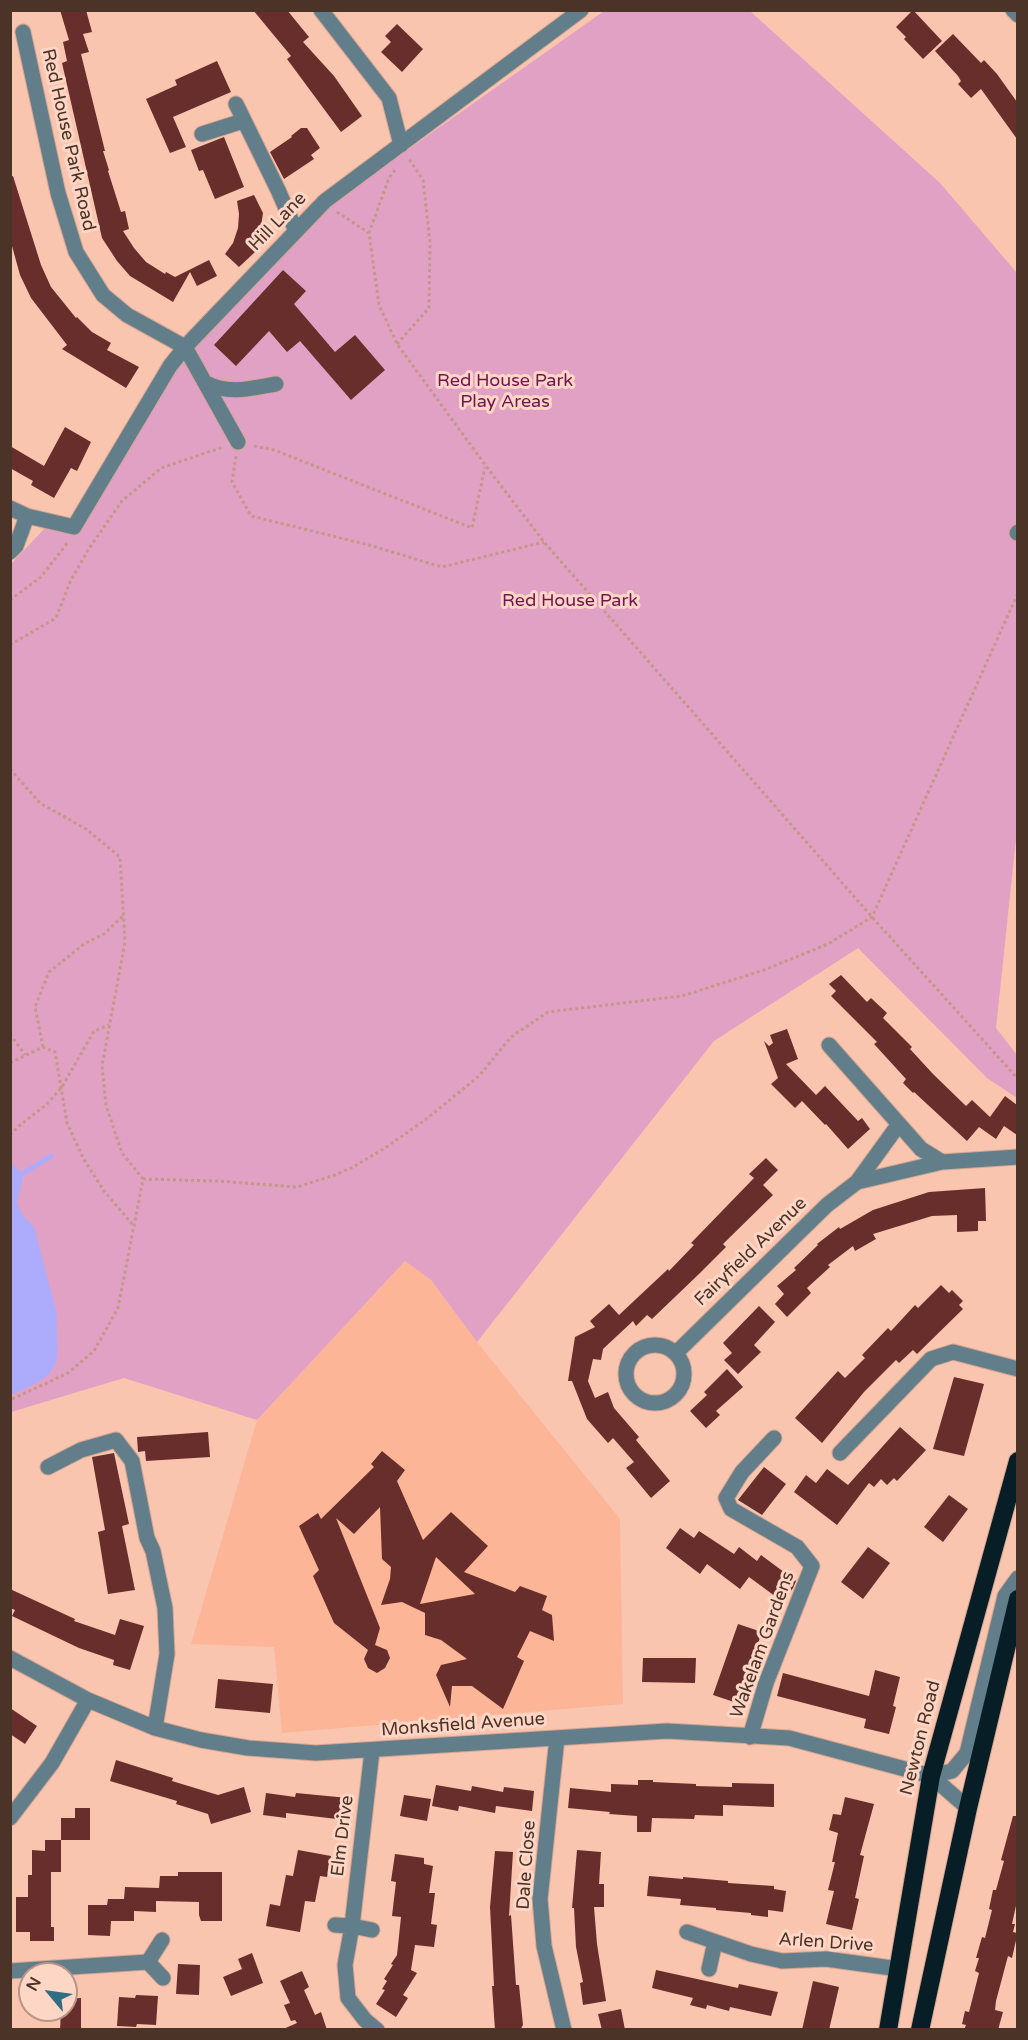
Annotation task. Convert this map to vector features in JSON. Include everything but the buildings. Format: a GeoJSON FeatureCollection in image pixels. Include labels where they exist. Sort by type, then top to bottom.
{"type":"FeatureCollection","features":[{"type":"Feature","properties":{"kind":"highway","name":"Newton Road"},"geometry":{"type":"LineString","coordinates":[[888,2030],[931,1776],[1017,1461]]}},
{"type":"Feature","properties":{"kind":"highway"},"geometry":{"type":"LineString","coordinates":[[920,2030],[968,1808],[1017,1599]]}},
{"type":"Feature","properties":{"kind":"street"},"geometry":{"type":"LineString","coordinates":[[321,10],[389,98],[403,150]]}},
{"type":"Feature","properties":{"kind":"street","name":"Hill Lane"},"geometry":{"type":"LineString","coordinates":[[74,527],[170,366],[185,347],[296,231],[326,201],[403,150],[581,10]]}},
{"type":"Feature","properties":{"kind":"street"},"geometry":{"type":"LineString","coordinates":[[1013,10],[1017,15]]}},
{"type":"Feature","properties":{"kind":"street","name":"Red House Park Road"},"geometry":{"type":"LineString","coordinates":[[23,32],[58,193],[76,252],[103,295],[127,315],[185,347]]}},
{"type":"Feature","properties":{"kind":"street"},"geometry":{"type":"LineString","coordinates":[[236,104],[296,231]]}},
{"type":"Feature","properties":{"kind":"street"},"geometry":{"type":"LineString","coordinates":[[202,134],[243,121]]}},
{"type":"Feature","properties":{"kind":"street"},"geometry":{"type":"LineString","coordinates":[[185,347],[238,442]]}},
{"type":"Feature","properties":{"kind":"street"},"geometry":{"type":"LineString","coordinates":[[206,383],[214,388],[236,391],[276,384]]}},
{"type":"Feature","properties":{"kind":"street"},"geometry":{"type":"LineString","coordinates":[[10,508],[27,516],[74,527]]}},
{"type":"Feature","properties":{"kind":"street"},"geometry":{"type":"LineString","coordinates":[[10,552],[16,546],[27,516]]}},
{"type":"Feature","properties":{"kind":"street"},"geometry":{"type":"LineString","coordinates":[[829,1045],[921,1149],[942,1162]]}},
{"type":"Feature","properties":{"kind":"street","name":"Fairyfield Avenue"},"geometry":{"type":"LineString","coordinates":[[676,1353],[827,1205],[857,1182],[899,1124]]}},
{"type":"Feature","properties":{"kind":"street","name":"Fairyfield Avenue"},"geometry":{"type":"LineString","coordinates":[[857,1182],[942,1162],[1017,1157]]}},
{"type":"Feature","properties":{"kind":"street"},"geometry":{"type":"LineString","coordinates":[[840,1453],[931,1359],[953,1352],[1017,1369]]}},
{"type":"Feature","properties":{"kind":"street","name":"Wakelam Gardens"},"geometry":{"type":"LineString","coordinates":[[750,1737],[766,1683],[812,1566],[797,1547],[731,1509],[726,1498],[742,1472],[774,1438]]}},
{"type":"Feature","properties":{"kind":"street"},"geometry":{"type":"LineString","coordinates":[[48,1467],[81,1450],[117,1440],[132,1461],[147,1538],[153,1551],[165,1608],[167,1654],[155,1728]]}},
{"type":"Feature","properties":{"kind":"street"},"geometry":{"type":"LineString","coordinates":[[931,1776],[952,1771],[967,1753],[1005,1596],[1017,1578]]}},
{"type":"Feature","properties":{"kind":"street","name":"Monksfield Avenue"},"geometry":{"type":"LineString","coordinates":[[10,1658],[88,1700],[155,1728],[201,1740],[248,1748],[316,1753],[372,1751],[667,1731],[789,1738],[931,1776],[968,1808]]}},
{"type":"Feature","properties":{"kind":"street"},"geometry":{"type":"LineString","coordinates":[[10,1818],[52,1763],[88,1700]]}},
{"type":"Feature","properties":{"kind":"street","name":"Dale Close"},"geometry":{"type":"LineString","coordinates":[[557,1738],[540,1899],[544,1946],[564,2030]]}},
{"type":"Feature","properties":{"kind":"street","name":"Elm Drive"},"geometry":{"type":"LineString","coordinates":[[372,1751],[352,1926],[345,1965],[348,1998],[365,2020],[377,2030]]}},
{"type":"Feature","properties":{"kind":"street"},"geometry":{"type":"LineString","coordinates":[[335,1925],[372,1930]]}},
{"type":"Feature","properties":{"kind":"street","name":"Arlen Drive"},"geometry":{"type":"LineString","coordinates":[[687,1932],[782,1961],[826,1959],[899,1969]]}},
{"type":"Feature","properties":{"kind":"street"},"geometry":{"type":"LineString","coordinates":[[148,1962],[162,1940]]}},
{"type":"Feature","properties":{"kind":"street"},"geometry":{"type":"LineString","coordinates":[[710,1969],[715,1942]]}},
{"type":"Feature","properties":{"kind":"street"},"geometry":{"type":"LineString","coordinates":[[10,1971],[148,1962]]}},
{"type":"Feature","properties":{"kind":"street"},"geometry":{"type":"LineString","coordinates":[[148,1962],[163,1978]]}},
{"type":"Feature","properties":{"kind":"path"},"geometry":{"type":"LineString","coordinates":[[397,344],[429,308],[430,242],[423,180],[403,150],[389,178],[369,233],[379,305],[397,344],[544,542],[1017,1079]]}},
{"type":"Feature","properties":{"kind":"path"},"geometry":{"type":"LineString","coordinates":[[336,211],[369,233]]}},
{"type":"Feature","properties":{"kind":"path"},"geometry":{"type":"LineString","coordinates":[[10,645],[56,618],[70,582],[88,550],[122,501],[161,468],[238,442],[274,450],[472,528],[486,466]]}},
{"type":"Feature","properties":{"kind":"path"},"geometry":{"type":"LineString","coordinates":[[238,442],[232,482],[251,516],[369,545],[442,567],[544,542]]}},
{"type":"Feature","properties":{"kind":"path"},"geometry":{"type":"LineString","coordinates":[[10,600],[41,577],[70,539],[74,527]]}},
{"type":"Feature","properties":{"kind":"path"},"geometry":{"type":"LineString","coordinates":[[10,769],[40,803],[86,829],[120,857],[125,942],[102,1066],[106,1105],[122,1153],[143,1179],[217,1181],[297,1187],[335,1175],[385,1148],[425,1120],[479,1076],[511,1036],[548,1012],[682,996],[764,970],[828,944],[872,917],[1017,593]]}},
{"type":"Feature","properties":{"kind":"path"},"geometry":{"type":"LineString","coordinates":[[43,1047],[35,1006],[49,972],[84,944],[104,934],[123,916]]}},
{"type":"Feature","properties":{"kind":"path"},"geometry":{"type":"LineString","coordinates":[[10,1135],[47,1104],[62,1087],[94,1031],[109,1025]]}},
{"type":"Feature","properties":{"kind":"path"},"geometry":{"type":"LineString","coordinates":[[10,1034],[26,1055]]}},
{"type":"Feature","properties":{"kind":"path"},"geometry":{"type":"LineString","coordinates":[[10,1063],[43,1047],[55,1052],[67,1123],[83,1158],[104,1191],[134,1226]]}},
{"type":"Feature","properties":{"kind":"path"},"geometry":{"type":"LineString","coordinates":[[10,1400],[68,1372],[94,1351],[118,1308],[143,1179]]}},
{"type":"Feature","properties":{"kind":"shaded area"},"geometry":{"type":"Polygon","coordinates":[[[10,1161],[24,1173],[17,1203],[23,1216],[34,1227],[57,1314],[58,1346],[55,1365],[46,1377],[11,1395],[10,1161]]]}},
{"type":"Feature","properties":{"kind":"shaded area"},"geometry":{"type":"Polygon","coordinates":[[[405,1261],[431,1280],[477,1342],[620,1519],[623,1704],[282,1733],[274,1647],[191,1644],[257,1420],[405,1261]]]}},
{"type":"Feature","properties":{"kind":"green space","name":"Red House Park"},"geometry":{"type":"Polygon","coordinates":[[[604,11],[750,11],[940,183],[1017,273],[1018,820],[996,1028],[1017,1055],[1017,1098],[987,1078],[858,948],[714,1041],[477,1342],[431,1280],[405,1261],[257,1420],[124,1378],[11,1412],[10,565],[47,526],[79,532],[182,361],[328,206],[604,11]]]}},
{"type":"Feature","properties":{"kind":"waterway"},"geometry":{"type":"LineString","coordinates":[[24,1173],[51,1156]]}},
{"type":"Feature","properties":{"kind":"park label","name":"Red House Park Play Areas"},"geometry":{"type":"Point","coordinates":[505,391]}}]}
